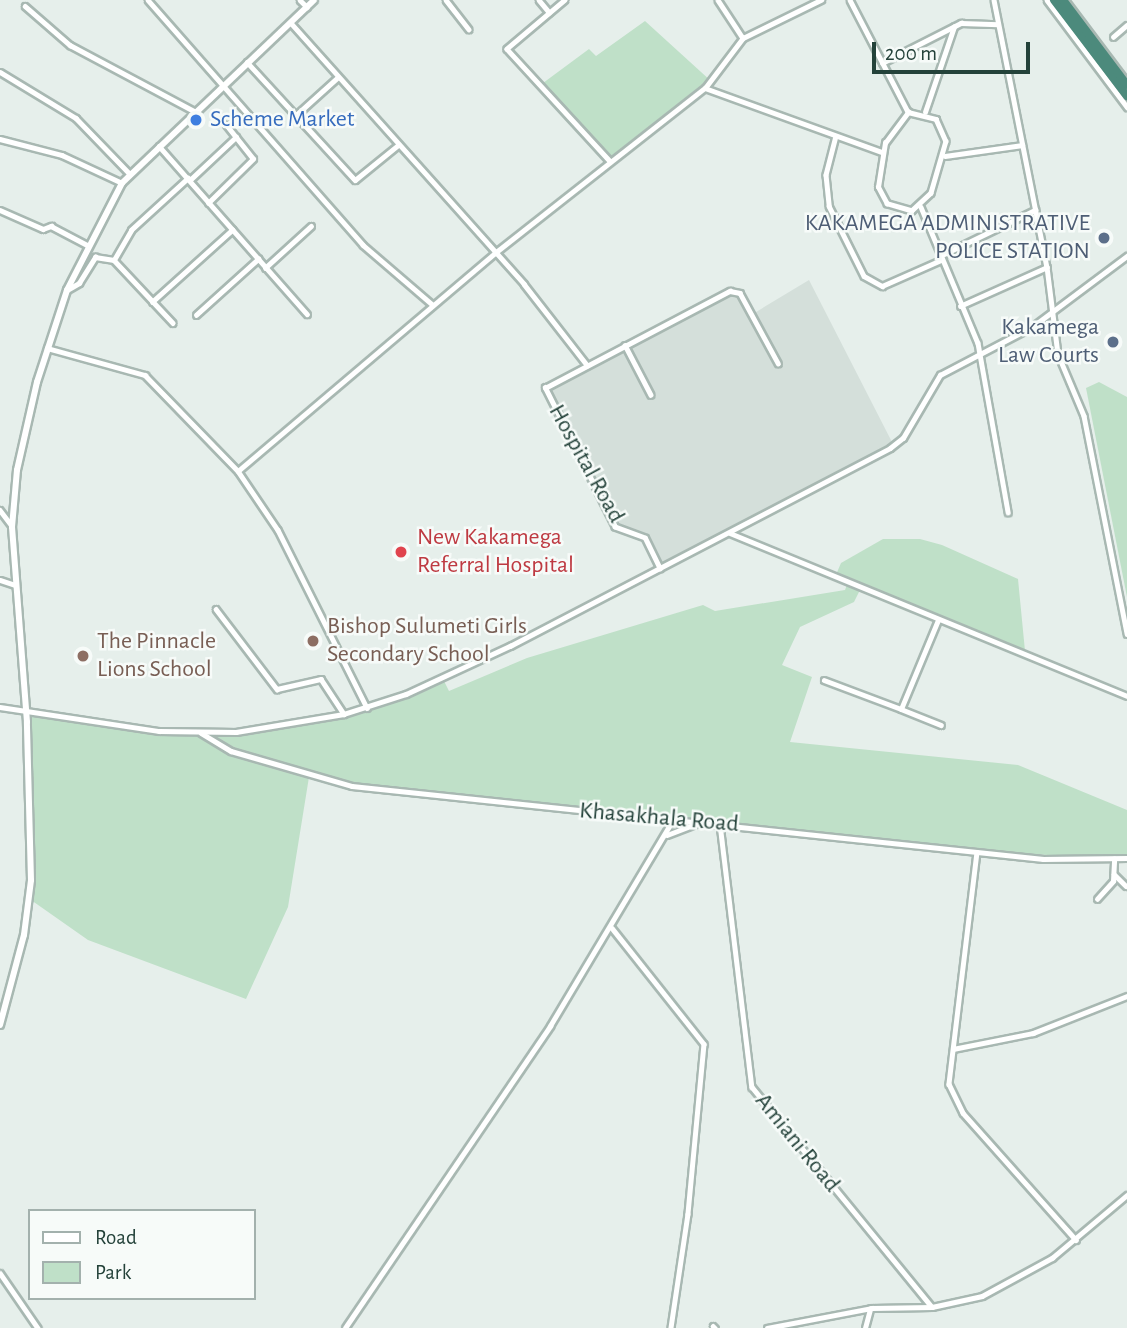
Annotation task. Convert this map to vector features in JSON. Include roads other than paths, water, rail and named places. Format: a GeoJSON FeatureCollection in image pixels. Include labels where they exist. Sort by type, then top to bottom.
{"type":"FeatureCollection","features":[{"type":"Feature","properties":{"kind":"highway"},"geometry":{"type":"LineString","coordinates":[[1054,0],[1127,96]]}},
{"type":"Feature","properties":{"kind":"highway"},"geometry":{"type":"LineString","coordinates":[[1063,0],[1127,85]]}},
{"type":"Feature","properties":{"kind":"main road"},"geometry":{"type":"LineString","coordinates":[[0,1026],[30,900],[26,714],[12,527],[25,422],[47,348],[67,290],[87,245],[122,183],[223,83],[314,0]]}},
{"type":"Feature","properties":{"kind":"street"},"geometry":{"type":"LineString","coordinates":[[148,0],[363,245],[398,270],[433,306]]}},
{"type":"Feature","properties":{"kind":"street"},"geometry":{"type":"LineString","coordinates":[[300,0],[307,7]]}},
{"type":"Feature","properties":{"kind":"street"},"geometry":{"type":"LineString","coordinates":[[446,0],[469,29]]}},
{"type":"Feature","properties":{"kind":"street"},"geometry":{"type":"LineString","coordinates":[[539,0],[549,12]]}},
{"type":"Feature","properties":{"kind":"street"},"geometry":{"type":"LineString","coordinates":[[565,0],[509,45],[508,51],[609,160]]}},
{"type":"Feature","properties":{"kind":"street"},"geometry":{"type":"LineString","coordinates":[[718,0],[743,38]]}},
{"type":"Feature","properties":{"kind":"street"},"geometry":{"type":"LineString","coordinates":[[238,471],[495,253],[609,160],[705,88],[743,38],[821,0]]}},
{"type":"Feature","properties":{"kind":"street"},"geometry":{"type":"LineString","coordinates":[[850,0],[908,112]]}},
{"type":"Feature","properties":{"kind":"street"},"geometry":{"type":"LineString","coordinates":[[994,0],[1046,267],[1061,368],[1084,416],[1127,634]]}},
{"type":"Feature","properties":{"kind":"street"},"geometry":{"type":"LineString","coordinates":[[1047,0],[1127,107]]}},
{"type":"Feature","properties":{"kind":"street"},"geometry":{"type":"LineString","coordinates":[[25,6],[70,45],[194,111]]}},
{"type":"Feature","properties":{"kind":"street"},"geometry":{"type":"LineString","coordinates":[[882,64],[964,21],[998,24]]}},
{"type":"Feature","properties":{"kind":"street"},"geometry":{"type":"LineString","coordinates":[[291,23],[495,253],[587,365],[735,291],[778,363]]}},
{"type":"Feature","properties":{"kind":"street"},"geometry":{"type":"LineString","coordinates":[[1113,37],[1127,25]]}},
{"type":"Feature","properties":{"kind":"street"},"geometry":{"type":"LineString","coordinates":[[925,113],[955,26]]}},
{"type":"Feature","properties":{"kind":"street"},"geometry":{"type":"LineString","coordinates":[[247,61],[355,180],[398,146]]}},
{"type":"Feature","properties":{"kind":"street"},"geometry":{"type":"LineString","coordinates":[[0,72],[76,118],[130,174]]}},
{"type":"Feature","properties":{"kind":"street"},"geometry":{"type":"LineString","coordinates":[[295,116],[337,78]]}},
{"type":"Feature","properties":{"kind":"street"},"geometry":{"type":"LineString","coordinates":[[705,88],[882,152]]}},
{"type":"Feature","properties":{"kind":"street"},"geometry":{"type":"LineString","coordinates":[[921,207],[901,210],[881,197],[878,187],[882,152],[895,125],[908,112],[925,113],[943,129],[945,156],[921,207],[979,355],[1008,512]]}},
{"type":"Feature","properties":{"kind":"street"},"geometry":{"type":"LineString","coordinates":[[208,203],[252,165],[251,153],[226,125]]}},
{"type":"Feature","properties":{"kind":"street"},"geometry":{"type":"LineString","coordinates":[[836,136],[826,175],[829,206],[864,276],[882,286],[1035,211]]}},
{"type":"Feature","properties":{"kind":"street"},"geometry":{"type":"LineString","coordinates":[[114,260],[131,230],[236,137]]}},
{"type":"Feature","properties":{"kind":"street"},"geometry":{"type":"LineString","coordinates":[[0,139],[62,155],[122,183]]}},
{"type":"Feature","properties":{"kind":"street"},"geometry":{"type":"LineString","coordinates":[[158,145],[307,314]]}},
{"type":"Feature","properties":{"kind":"street"},"geometry":{"type":"LineString","coordinates":[[945,156],[1022,145]]}},
{"type":"Feature","properties":{"kind":"street"},"geometry":{"type":"LineString","coordinates":[[0,210],[43,229],[51,226],[87,245]]}},
{"type":"Feature","properties":{"kind":"street"},"geometry":{"type":"LineString","coordinates":[[265,268],[311,226]]}},
{"type":"Feature","properties":{"kind":"street"},"geometry":{"type":"LineString","coordinates":[[152,302],[232,230]]}},
{"type":"Feature","properties":{"kind":"street"},"geometry":{"type":"LineString","coordinates":[[67,290],[79,283],[95,257],[114,260],[173,323]]}},
{"type":"Feature","properties":{"kind":"street"},"geometry":{"type":"LineString","coordinates":[[0,707],[26,714],[201,733],[262,729],[344,715],[463,670],[899,442],[933,382],[1052,312],[1127,257]]}},
{"type":"Feature","properties":{"kind":"street"},"geometry":{"type":"LineString","coordinates":[[196,315],[257,259]]}},
{"type":"Feature","properties":{"kind":"street"},"geometry":{"type":"LineString","coordinates":[[960,306],[1046,267]]}},
{"type":"Feature","properties":{"kind":"street"},"geometry":{"type":"LineString","coordinates":[[625,345],[652,394]]}},
{"type":"Feature","properties":{"kind":"street"},"geometry":{"type":"LineString","coordinates":[[47,348],[145,375],[238,471],[278,530],[367,708]]}},
{"type":"Feature","properties":{"kind":"street","name":"Hospital Road"},"geometry":{"type":"LineString","coordinates":[[587,365],[545,388],[615,527],[645,538],[660,569]]}},
{"type":"Feature","properties":{"kind":"street"},"geometry":{"type":"LineString","coordinates":[[0,510],[12,527]]}},
{"type":"Feature","properties":{"kind":"street"},"geometry":{"type":"LineString","coordinates":[[729,533],[1127,696]]}},
{"type":"Feature","properties":{"kind":"street"},"geometry":{"type":"LineString","coordinates":[[0,580],[15,585]]}},
{"type":"Feature","properties":{"kind":"street"},"geometry":{"type":"LineString","coordinates":[[216,609],[277,689],[321,679],[344,715]]}},
{"type":"Feature","properties":{"kind":"street"},"geometry":{"type":"LineString","coordinates":[[901,709],[938,620]]}},
{"type":"Feature","properties":{"kind":"street"},"geometry":{"type":"LineString","coordinates":[[824,680],[941,725]]}},
{"type":"Feature","properties":{"kind":"street","name":"Khasakhala Road"},"geometry":{"type":"LineString","coordinates":[[201,733],[231,751],[352,786],[976,852],[1066,860],[1127,858]]}},
{"type":"Feature","properties":{"kind":"street"},"geometry":{"type":"LineString","coordinates":[[345,1328],[612,928],[673,820]]}},
{"type":"Feature","properties":{"kind":"street"},"geometry":{"type":"LineString","coordinates":[[666,836],[699,822]]}},
{"type":"Feature","properties":{"kind":"street","name":"Amiani Road"},"geometry":{"type":"LineString","coordinates":[[720,824],[752,1087],[932,1307]]}},
{"type":"Feature","properties":{"kind":"street"},"geometry":{"type":"LineString","coordinates":[[976,852],[949,1084],[963,1113],[1076,1240]]}},
{"type":"Feature","properties":{"kind":"street"},"geometry":{"type":"LineString","coordinates":[[1097,899],[1114,874],[1114,859]]}},
{"type":"Feature","properties":{"kind":"street"},"geometry":{"type":"LineString","coordinates":[[1114,874],[1126,886]]}},
{"type":"Feature","properties":{"kind":"street"},"geometry":{"type":"LineString","coordinates":[[612,928],[704,1044],[688,1214],[671,1328]]}},
{"type":"Feature","properties":{"kind":"street"},"geometry":{"type":"LineString","coordinates":[[953,1049],[1033,1033],[1127,996]]}},
{"type":"Feature","properties":{"kind":"street"},"geometry":{"type":"LineString","coordinates":[[767,1328],[872,1308],[932,1307],[982,1296],[1076,1240],[1127,1195]]}},
{"type":"Feature","properties":{"kind":"street"},"geometry":{"type":"LineString","coordinates":[[0,1273],[38,1328]]}},
{"type":"Feature","properties":{"kind":"street"},"geometry":{"type":"LineString","coordinates":[[865,1328],[872,1308]]}},
{"type":"Feature","properties":{"kind":"place","name":"Scheme Market"},"geometry":{"type":"Point","coordinates":[196,120]}},
{"type":"Feature","properties":{"kind":"place","name":"KAKAMEGA ADMINISTRATIVE POLICE STATION"},"geometry":{"type":"Point","coordinates":[1104,238]}},
{"type":"Feature","properties":{"kind":"place","name":"Kakamega Law Courts"},"geometry":{"type":"Point","coordinates":[1113,342]}},
{"type":"Feature","properties":{"kind":"place","name":"New Kakamega Referral Hospital"},"geometry":{"type":"Point","coordinates":[401,552]}},
{"type":"Feature","properties":{"kind":"place","name":"Bishop Sulumeti Girls Secondary School"},"geometry":{"type":"Point","coordinates":[313,641]}},
{"type":"Feature","properties":{"kind":"place","name":"The Pinnacle Lions School"},"geometry":{"type":"Point","coordinates":[83,656]}}]}
